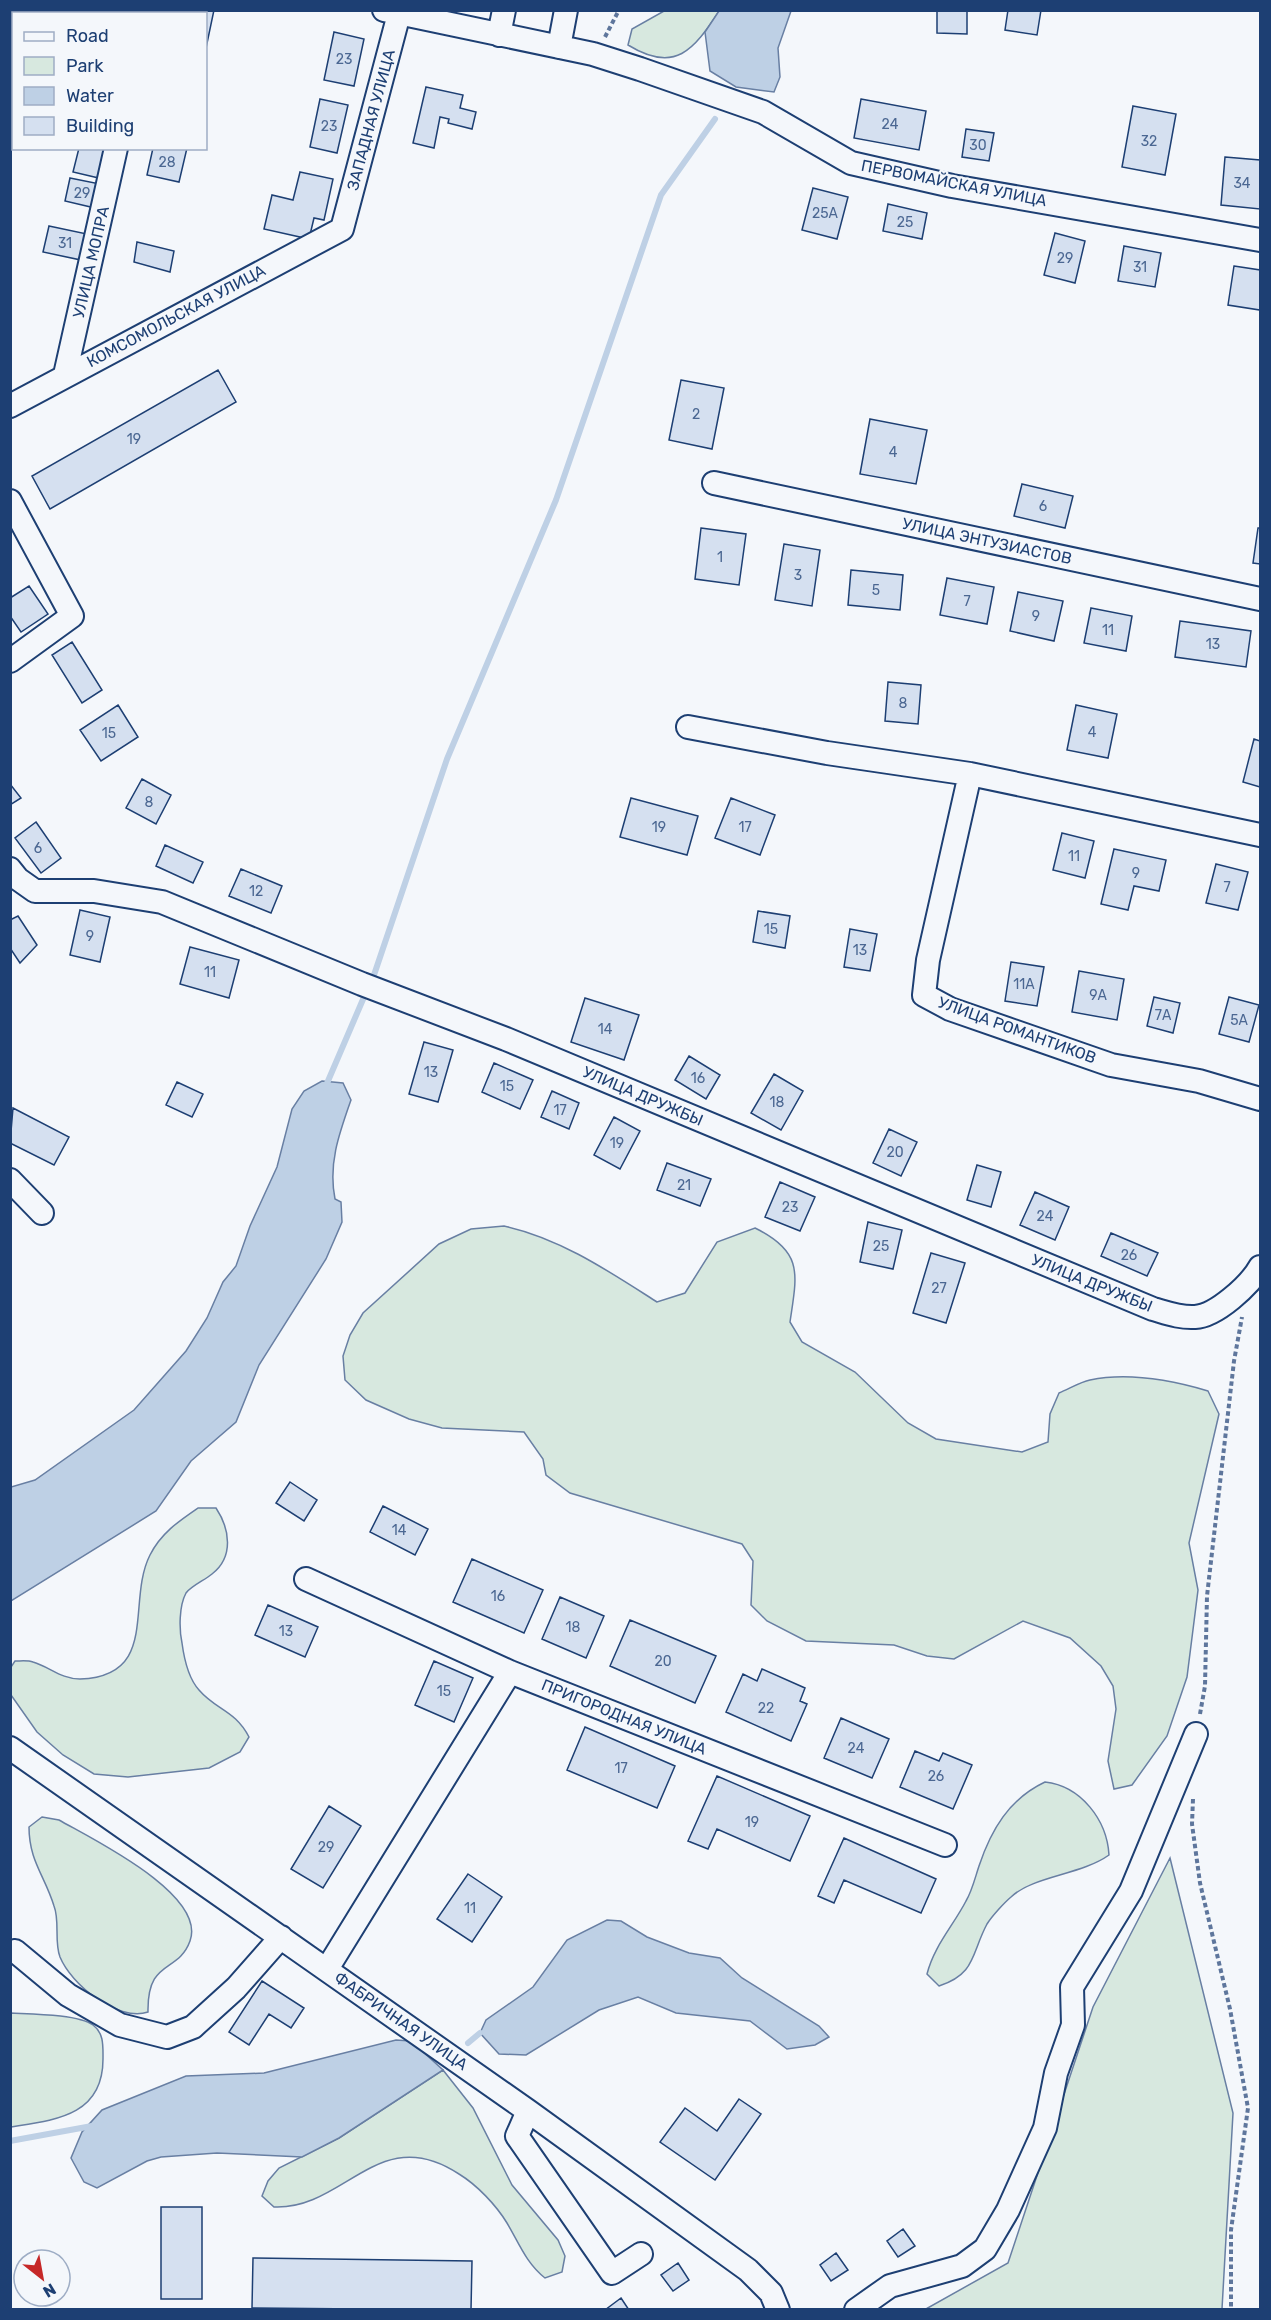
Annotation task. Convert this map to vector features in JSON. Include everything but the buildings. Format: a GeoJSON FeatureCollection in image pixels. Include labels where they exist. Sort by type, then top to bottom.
{"type":"FeatureCollection","features":[{"type":"Feature","properties":{"kind":"street"},"geometry":{"type":"LineString","coordinates":[[499,34],[504,10]]}},
{"type":"Feature","properties":{"kind":"street"},"geometry":{"type":"LineString","coordinates":[[559,47],[566,10]]}},
{"type":"Feature","properties":{"kind":"street","name":"ПЕРВОМАЙСКАЯ УЛИЦА"},"geometry":{"type":"LineString","coordinates":[[395,12],[593,54],[763,112],[852,163],[952,186],[1260,240]]}},
{"type":"Feature","properties":{"kind":"street","name":"ЗАПАДНАЯ УЛИЦА"},"geometry":{"type":"LineString","coordinates":[[342,229],[395,12]]}},
{"type":"Feature","properties":{"kind":"street","name":"УЛИЦА МОПРА"},"geometry":{"type":"LineString","coordinates":[[65,375],[116,150]]}},
{"type":"Feature","properties":{"kind":"street","name":"КОМСОМОЛЬСКАЯ УЛИЦА"},"geometry":{"type":"LineString","coordinates":[[10,406],[342,229]]}},
{"type":"Feature","properties":{"kind":"street","name":"УЛИЦА ЭНТУЗИАСТОВ"},"geometry":{"type":"LineString","coordinates":[[714,483],[1260,599]]}},
{"type":"Feature","properties":{"kind":"street"},"geometry":{"type":"LineString","coordinates":[[10,501],[72,616],[10,662]]}},
{"type":"Feature","properties":{"kind":"street"},"geometry":{"type":"LineString","coordinates":[[688,727],[827,753],[970,774],[1260,835]]}},
{"type":"Feature","properties":{"kind":"street","name":"УЛИЦА РОМАНТИКОВ"},"geometry":{"type":"LineString","coordinates":[[970,774],[928,960],[924,995],[950,1009],[1111,1065],[1199,1081],[1260,1099]]}},
{"type":"Feature","properties":{"kind":"street","name":"УЛИЦА ДРУЖБЫ"},"geometry":{"type":"LineString","coordinates":[[10,869],[26,886],[44,893],[94,891],[162,902],[362,984],[506,1039],[1153,1309],[1176,1316],[1197,1317],[1224,1304],[1255,1276],[1260,1267]]}},
{"type":"Feature","properties":{"kind":"street"},"geometry":{"type":"LineString","coordinates":[[10,1180],[42,1213]]}},
{"type":"Feature","properties":{"kind":"street","name":"ПРИГОРОДНАЯ УЛИЦА"},"geometry":{"type":"LineString","coordinates":[[306,1579],[510,1672],[945,1845]]}},
{"type":"Feature","properties":{"kind":"street"},"geometry":{"type":"LineString","coordinates":[[327,1969],[510,1672]]}},
{"type":"Feature","properties":{"kind":"street"},"geometry":{"type":"LineString","coordinates":[[856,2310],[890,2286],[962,2266],[985,2249],[1002,2220],[1045,2128],[1056,2073],[1073,2025],[1072,1987],[1131,1891],[1196,1734]]}},
{"type":"Feature","properties":{"kind":"street","name":"ФАБРИЧНАЯ УЛИЦА"},"geometry":{"type":"LineString","coordinates":[[10,1748],[528,2111],[748,2270],[771,2293],[778,2310]]}},
{"type":"Feature","properties":{"kind":"street"},"geometry":{"type":"LineString","coordinates":[[15,1951],[68,1995],[120,2025],[167,2037],[193,2027],[236,1988],[281,1937]]}},
{"type":"Feature","properties":{"kind":"street"},"geometry":{"type":"LineString","coordinates":[[528,2111],[517,2136],[612,2273],[641,2254]]}},
{"type":"Feature","properties":{"kind":"path"},"geometry":{"type":"LineString","coordinates":[[593,54],[601,45],[619,10]]}},
{"type":"Feature","properties":{"kind":"path"},"geometry":{"type":"LineString","coordinates":[[1196,1734],[1205,1686],[1207,1596],[1215,1517],[1234,1361],[1245,1309]]}},
{"type":"Feature","properties":{"kind":"path"},"geometry":{"type":"LineString","coordinates":[[1193,1790],[1192,1824],[1200,1883],[1230,2009],[1248,2108],[1230,2230],[1230,2310]]}},
{"type":"Feature","properties":{"kind":"green space"},"geometry":{"type":"Polygon","coordinates":[[[664,11],[719,11],[701,37],[682,54],[659,57],[628,45],[632,29],[664,11]]]}},
{"type":"Feature","properties":{"kind":"green space"},"geometry":{"type":"Polygon","coordinates":[[[504,1226],[525,1231],[565,1247],[657,1302],[685,1293],[717,1242],[755,1228],[782,1246],[794,1266],[790,1322],[802,1342],[855,1372],[908,1423],[936,1439],[1022,1452],[1048,1442],[1050,1414],[1059,1393],[1090,1380],[1120,1377],[1150,1378],[1208,1391],[1219,1414],[1189,1543],[1198,1590],[1187,1677],[1167,1736],[1132,1785],[1114,1789],[1108,1761],[1116,1709],[1113,1686],[1101,1666],[1070,1638],[1023,1621],[954,1659],[927,1656],[894,1645],[806,1641],[767,1621],[751,1605],[753,1561],[742,1544],[570,1493],[546,1475],[543,1459],[524,1432],[442,1428],[409,1419],[366,1400],[345,1380],[343,1356],[350,1335],[363,1313],[439,1244],[471,1229],[504,1226]]]}},
{"type":"Feature","properties":{"kind":"green space"},"geometry":{"type":"Polygon","coordinates":[[[198,1508],[216,1508],[221,1516],[228,1543],[224,1559],[219,1567],[188,1590],[184,1598],[180,1624],[184,1655],[195,1685],[205,1697],[238,1721],[249,1737],[240,1752],[209,1768],[128,1777],[94,1774],[63,1755],[37,1732],[11,1695],[11,1667],[15,1661],[29,1661],[61,1675],[80,1679],[105,1675],[121,1665],[131,1651],[136,1634],[143,1574],[150,1555],[165,1534],[198,1508]]]}},
{"type":"Feature","properties":{"kind":"green space"},"geometry":{"type":"Polygon","coordinates":[[[1045,1782],[1070,1790],[1090,1807],[1103,1829],[1109,1855],[1098,1862],[1020,1890],[998,1910],[987,1924],[966,1969],[951,1981],[939,1986],[927,1974],[930,1964],[972,1889],[989,1840],[1011,1807],[1021,1797],[1045,1782]]]}},
{"type":"Feature","properties":{"kind":"green space"},"geometry":{"type":"Polygon","coordinates":[[[42,1817],[59,1820],[119,1854],[142,1870],[164,1887],[181,1905],[191,1923],[190,1941],[185,1951],[152,1983],[148,2012],[136,2014],[109,2006],[74,1978],[60,1957],[57,1944],[56,1912],[35,1859],[30,1839],[29,1827],[42,1817]]]}},
{"type":"Feature","properties":{"kind":"green space"},"geometry":{"type":"Polygon","coordinates":[[[1170,1858],[1233,2113],[1222,2309],[924,2310],[1008,2263],[1093,2007],[1170,1858]]]}},
{"type":"Feature","properties":{"kind":"green space"},"geometry":{"type":"Polygon","coordinates":[[[11,2013],[65,2017],[86,2021],[97,2028],[103,2045],[101,2078],[95,2093],[74,2112],[44,2121],[11,2127],[11,2013]]]}},
{"type":"Feature","properties":{"kind":"green space"},"geometry":{"type":"Polygon","coordinates":[[[443,2070],[473,2108],[512,2185],[558,2240],[565,2256],[562,2272],[545,2278],[528,2259],[503,2216],[492,2202],[459,2174],[431,2160],[406,2157],[384,2162],[322,2196],[299,2204],[274,2207],[262,2196],[268,2181],[279,2168],[339,2138],[443,2070]]]}},
{"type":"Feature","properties":{"kind":"water"},"geometry":{"type":"Polygon","coordinates":[[[719,11],[791,11],[778,48],[780,77],[774,92],[736,87],[710,71],[705,32],[719,11]]]}},
{"type":"Feature","properties":{"kind":"water"},"geometry":{"type":"Polygon","coordinates":[[[322,1081],[343,1083],[351,1100],[339,1137],[333,1174],[335,1199],[341,1202],[342,1222],[326,1259],[259,1365],[236,1422],[191,1461],[156,1511],[11,1601],[11,1487],[35,1480],[134,1410],[186,1351],[207,1318],[223,1282],[236,1266],[250,1226],[277,1167],[292,1109],[304,1091],[322,1081]]]}},
{"type":"Feature","properties":{"kind":"water"},"geometry":{"type":"Polygon","coordinates":[[[607,1920],[621,1921],[647,1937],[689,1953],[720,1958],[742,1978],[819,2026],[829,2037],[815,2045],[787,2049],[750,2021],[676,2013],[638,1997],[599,2010],[526,2055],[499,2054],[480,2033],[486,2020],[533,1987],[567,1940],[607,1920]]]}},
{"type":"Feature","properties":{"kind":"water"},"geometry":{"type":"Polygon","coordinates":[[[396,2040],[411,2041],[443,2070],[339,2138],[302,2157],[217,2153],[161,2157],[147,2161],[97,2188],[84,2182],[71,2158],[82,2132],[102,2110],[186,2076],[264,2073],[396,2040]]]}},
{"type":"Feature","properties":{"kind":"waterway"},"geometry":{"type":"LineString","coordinates":[[374,975],[447,759],[556,500],[661,195],[715,119]]}},
{"type":"Feature","properties":{"kind":"waterway"},"geometry":{"type":"LineString","coordinates":[[325,1088],[364,997]]}},
{"type":"Feature","properties":{"kind":"waterway"},"geometry":{"type":"LineString","coordinates":[[468,2043],[480,2033]]}},
{"type":"Feature","properties":{"kind":"waterway"},"geometry":{"type":"LineString","coordinates":[[10,2141],[92,2126]]}}]}
